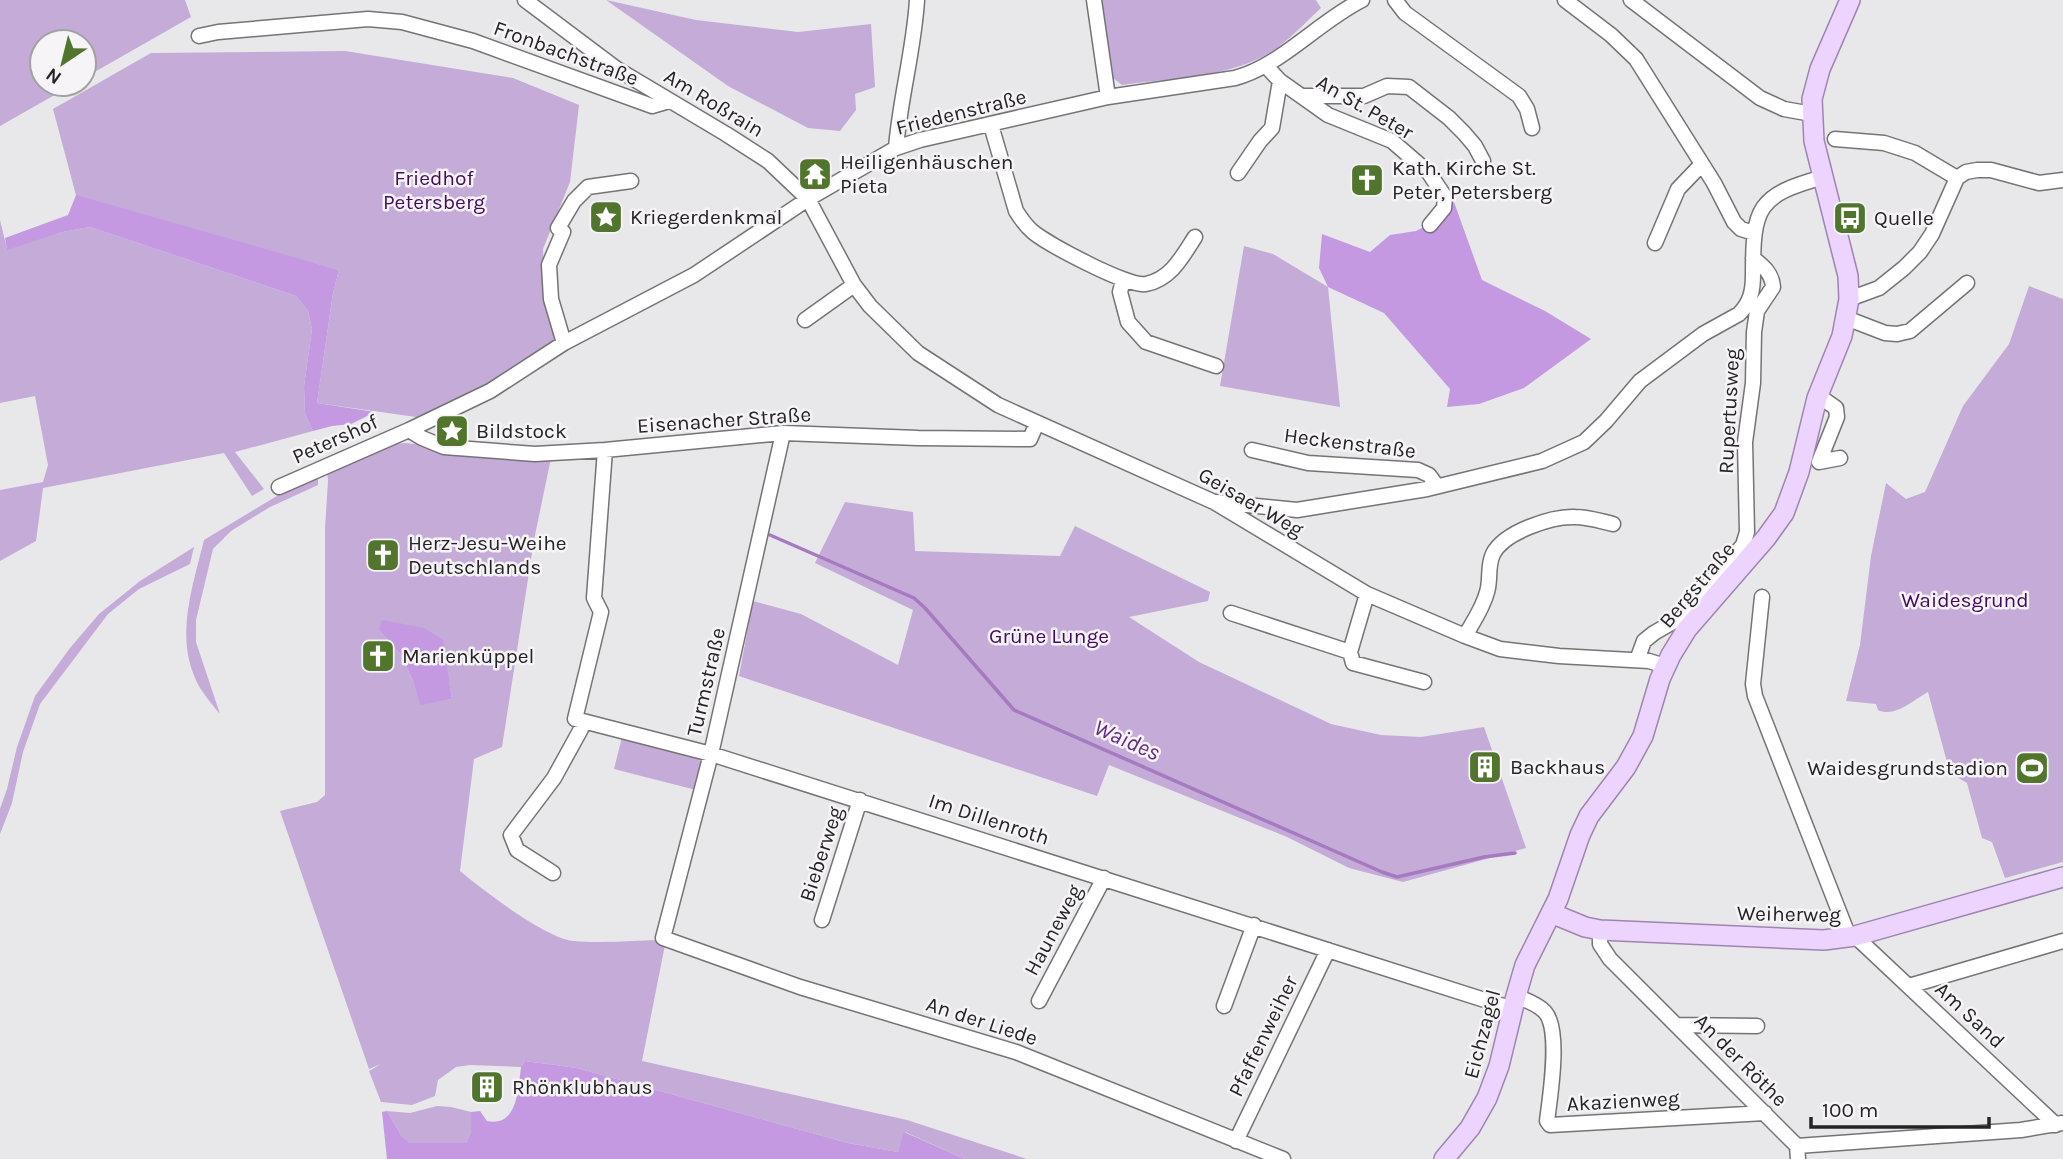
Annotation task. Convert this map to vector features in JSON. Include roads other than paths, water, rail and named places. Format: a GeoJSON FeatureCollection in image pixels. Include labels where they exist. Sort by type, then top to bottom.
{"type":"FeatureCollection","features":[{"type":"Feature","properties":{"kind":"main road","name":"Bergstraße"},"geometry":{"type":"LineString","coordinates":[[1552,913],[1589,816],[1626,767],[1643,736],[1665,666],[1687,629],[1766,538],[1784,513],[1799,472],[1817,398],[1836,354],[1847,308],[1848,276],[1814,141],[1812,99],[1820,69],[1850,0]]}},
{"type":"Feature","properties":{"kind":"main road","name":"Weiherweg"},"geometry":{"type":"LineString","coordinates":[[1552,913],[1585,928],[1600,930],[1824,940],[1852,937],[2063,877]]}},
{"type":"Feature","properties":{"kind":"main road","name":"Eichzagel"},"geometry":{"type":"LineString","coordinates":[[1444,1159],[1464,1135],[1487,1098],[1499,1066],[1525,965],[1552,913]]}},
{"type":"Feature","properties":{"kind":"street","name":"Am Roßrain"},"geometry":{"type":"LineString","coordinates":[[525,0],[617,69],[768,161],[808,199]]}},
{"type":"Feature","properties":{"kind":"street"},"geometry":{"type":"LineString","coordinates":[[896,148],[913,44],[917,0]]}},
{"type":"Feature","properties":{"kind":"street"},"geometry":{"type":"LineString","coordinates":[[1094,0],[1108,97]]}},
{"type":"Feature","properties":{"kind":"street","name":"Friedenstraße"},"geometry":{"type":"LineString","coordinates":[[409,430],[490,391],[564,343],[694,275],[808,199],[896,148],[920,140],[1108,97],[1251,74],[1342,10],[1363,0]]}},
{"type":"Feature","properties":{"kind":"street"},"geometry":{"type":"LineString","coordinates":[[1395,0],[1405,13],[1519,96],[1527,109],[1532,128]]}},
{"type":"Feature","properties":{"kind":"street"},"geometry":{"type":"LineString","coordinates":[[1565,0],[1636,59],[1714,183],[1734,222],[1754,233]]}},
{"type":"Feature","properties":{"kind":"street"},"geometry":{"type":"LineString","coordinates":[[1631,0],[1760,98],[1784,109],[1812,114]]}},
{"type":"Feature","properties":{"kind":"street","name":"Fronbachstraße"},"geometry":{"type":"LineString","coordinates":[[199,36],[232,30],[368,19],[402,22],[473,41],[652,106],[669,101]]}},
{"type":"Feature","properties":{"kind":"street","name":"An St. Peter"},"geometry":{"type":"LineString","coordinates":[[1266,66],[1280,81],[1328,115],[1392,141],[1429,173],[1445,197],[1444,208],[1430,225]]}},
{"type":"Feature","properties":{"kind":"street"},"geometry":{"type":"LineString","coordinates":[[1238,173],[1272,128],[1280,81]]}},
{"type":"Feature","properties":{"kind":"street"},"geometry":{"type":"LineString","coordinates":[[1304,96],[1364,96],[1387,86],[1409,87],[1464,133],[1483,161]]}},
{"type":"Feature","properties":{"kind":"street"},"geometry":{"type":"LineString","coordinates":[[991,125],[1016,211],[1023,223],[1034,233],[1123,280],[1144,285],[1169,274],[1195,237]]}},
{"type":"Feature","properties":{"kind":"street"},"geometry":{"type":"LineString","coordinates":[[1835,139],[1884,143],[1915,153],[1957,178]]}},
{"type":"Feature","properties":{"kind":"street"},"geometry":{"type":"LineString","coordinates":[[1655,243],[1678,189],[1702,164]]}},
{"type":"Feature","properties":{"kind":"street"},"geometry":{"type":"LineString","coordinates":[[1967,283],[1910,331],[1897,334],[1885,332],[1847,308],[1879,288],[1920,252],[1932,234],[1957,178],[1966,172],[1991,170],[2039,183],[2063,180]]}},
{"type":"Feature","properties":{"kind":"street","name":"Heckenstraße"},"geometry":{"type":"LineString","coordinates":[[1214,502],[1297,510],[1382,497],[1542,461],[1584,442],[1640,381],[1703,334],[1744,310],[1752,293],[1757,218],[1771,199],[1783,191],[1824,177]]}},
{"type":"Feature","properties":{"kind":"street"},"geometry":{"type":"LineString","coordinates":[[564,343],[551,299],[549,265],[563,232],[558,228],[574,201],[588,187],[631,181]]}},
{"type":"Feature","properties":{"kind":"street","name":"Geisaer Weg"},"geometry":{"type":"LineString","coordinates":[[808,199],[854,285],[870,306],[918,353],[998,405],[1214,502],[1367,594],[1465,636],[1500,649],[1559,656],[1649,660],[1665,666]]}},
{"type":"Feature","properties":{"kind":"street","name":"Rupertusweg"},"geometry":{"type":"LineString","coordinates":[[1637,660],[1644,641],[1678,620],[1746,539],[1745,442],[1753,383],[1754,332],[1758,311],[1773,287],[1767,270],[1753,258]]}},
{"type":"Feature","properties":{"kind":"street"},"geometry":{"type":"LineString","coordinates":[[1123,280],[1119,292],[1128,322],[1146,342],[1216,366]]}},
{"type":"Feature","properties":{"kind":"street"},"geometry":{"type":"LineString","coordinates":[[805,320],[854,285]]}},
{"type":"Feature","properties":{"kind":"street"},"geometry":{"type":"LineString","coordinates":[[1817,398],[1836,408],[1837,417],[1819,462],[1840,458]]}},
{"type":"Feature","properties":{"kind":"street","name":"Eisenacher Straße"},"geometry":{"type":"LineString","coordinates":[[409,430],[444,447],[535,454],[783,433],[1030,439],[1037,423]]}},
{"type":"Feature","properties":{"kind":"street","name":"Petershof"},"geometry":{"type":"LineString","coordinates":[[279,487],[409,430]]}},
{"type":"Feature","properties":{"kind":"street","name":"Turmstraße"},"geometry":{"type":"LineString","coordinates":[[663,938],[711,754],[783,433]]}},
{"type":"Feature","properties":{"kind":"street"},"geometry":{"type":"LineString","coordinates":[[605,450],[594,598],[601,612],[575,719],[711,754]]}},
{"type":"Feature","properties":{"kind":"street","name":"Heckenstraße"},"geometry":{"type":"LineString","coordinates":[[1252,450],[1308,463],[1418,470],[1429,474],[1437,486]]}},
{"type":"Feature","properties":{"kind":"street"},"geometry":{"type":"LineString","coordinates":[[1465,636],[1484,602],[1489,586],[1491,559],[1499,545],[1525,529],[1557,518],[1586,518],[1612,524]]}},
{"type":"Feature","properties":{"kind":"street"},"geometry":{"type":"LineString","coordinates":[[1367,594],[1350,652],[1353,663],[1424,682]]}},
{"type":"Feature","properties":{"kind":"street"},"geometry":{"type":"LineString","coordinates":[[1762,597],[1753,684],[1755,696],[1852,937]]}},
{"type":"Feature","properties":{"kind":"street"},"geometry":{"type":"LineString","coordinates":[[1231,613],[1350,652]]}},
{"type":"Feature","properties":{"kind":"street"},"geometry":{"type":"LineString","coordinates":[[553,873],[517,850],[511,835],[554,778],[581,729],[582,722]]}},
{"type":"Feature","properties":{"kind":"street","name":"Im Dillenroth"},"geometry":{"type":"LineString","coordinates":[[711,754],[1328,950],[1514,1002]]}},
{"type":"Feature","properties":{"kind":"street","name":"Bieberweg"},"geometry":{"type":"LineString","coordinates":[[822,920],[860,800]]}},
{"type":"Feature","properties":{"kind":"street","name":"Hauneweg"},"geometry":{"type":"LineString","coordinates":[[1039,1001],[1104,878]]}},
{"type":"Feature","properties":{"kind":"street"},"geometry":{"type":"LineString","coordinates":[[1224,1006],[1254,925]]}},
{"type":"Feature","properties":{"kind":"street","name":"An der Röthe"},"geometry":{"type":"LineString","coordinates":[[1600,930],[1600,944],[1604,951],[1765,1113],[1797,1152]]}},
{"type":"Feature","properties":{"kind":"street","name":"Am Sand"},"geometry":{"type":"LineString","coordinates":[[1852,937],[2059,1124]]}},
{"type":"Feature","properties":{"kind":"street","name":"An der Liede"},"geometry":{"type":"LineString","coordinates":[[663,938],[800,987],[1016,1052],[1283,1159]]}},
{"type":"Feature","properties":{"kind":"street"},"geometry":{"type":"LineString","coordinates":[[1909,986],[2063,941]]}},
{"type":"Feature","properties":{"kind":"street","name":"Pfaffenweiher"},"geometry":{"type":"LineString","coordinates":[[1236,1141],[1328,950]]}},
{"type":"Feature","properties":{"kind":"street","name":"Akazienweg"},"geometry":{"type":"LineString","coordinates":[[1514,1002],[1542,1009],[1548,1015],[1554,1063],[1547,1121],[1550,1125],[1765,1113]]}},
{"type":"Feature","properties":{"kind":"street","name":"An der Röthe"},"geometry":{"type":"LineString","coordinates":[[1676,1025],[1757,1026]]}},
{"type":"Feature","properties":{"kind":"street"},"geometry":{"type":"LineString","coordinates":[[1797,1152],[2059,1124]]}},
{"type":"Feature","properties":{"kind":"waterway","name":"Waides"},"geometry":{"type":"LineString","coordinates":[[770,535],[914,598],[1014,710],[1382,872],[1397,877],[1484,857],[1515,853]]}},
{"type":"Feature","properties":{"kind":"place","name":"Heiligenhäuschen Pieta"},"geometry":{"type":"Point","coordinates":[815,174]}},
{"type":"Feature","properties":{"kind":"place","name":"Kath. Kirche St. Peter, Petersberg"},"geometry":{"type":"Point","coordinates":[1367,180]}},
{"type":"Feature","properties":{"kind":"place","name":"Kriegerdenkmal"},"geometry":{"type":"Point","coordinates":[606,217]}},
{"type":"Feature","properties":{"kind":"place","name":"Quelle"},"geometry":{"type":"Point","coordinates":[1850,218]}},
{"type":"Feature","properties":{"kind":"place","name":"Bildstock"},"geometry":{"type":"Point","coordinates":[452,431]}},
{"type":"Feature","properties":{"kind":"place","name":"Herz-Jesu-Weihe Deutschlands"},"geometry":{"type":"Point","coordinates":[383,555]}},
{"type":"Feature","properties":{"kind":"place","name":"Marienküppel"},"geometry":{"type":"Point","coordinates":[378,656]}},
{"type":"Feature","properties":{"kind":"place","name":"Backhaus"},"geometry":{"type":"Point","coordinates":[1485,767]}},
{"type":"Feature","properties":{"kind":"place","name":"Waidesgrundstadion"},"geometry":{"type":"Point","coordinates":[2032,768]}},
{"type":"Feature","properties":{"kind":"place","name":"Rhönklubhaus"},"geometry":{"type":"Point","coordinates":[487,1087]}},
{"type":"Feature","properties":{"kind":"park label","name":"Friedhof Petersberg"},"geometry":{"type":"Point","coordinates":[434,190]}},
{"type":"Feature","properties":{"kind":"park label","name":"Waidesgrund"},"geometry":{"type":"Point","coordinates":[1965,600]}},
{"type":"Feature","properties":{"kind":"park label","name":"Grüne Lunge"},"geometry":{"type":"Point","coordinates":[1049,636]}}]}
